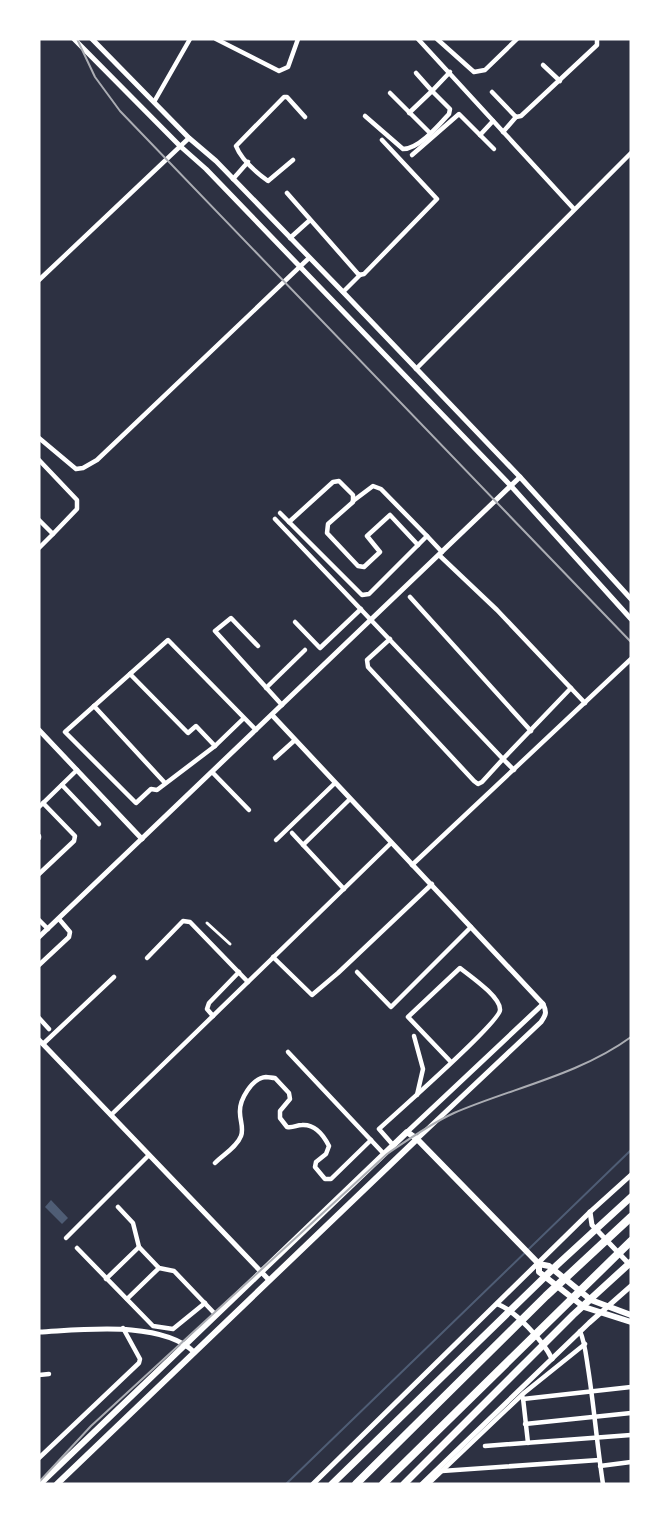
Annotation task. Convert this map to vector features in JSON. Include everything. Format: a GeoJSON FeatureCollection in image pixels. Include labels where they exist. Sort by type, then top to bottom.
{"type":"FeatureCollection","features":[{"type":"Feature","properties":{"kind":"highway"},"geometry":{"type":"LineString","coordinates":[[332,1484],[550,1272],[631,1197]]}},
{"type":"Feature","properties":{"kind":"highway"},"geometry":{"type":"LineString","coordinates":[[356,1484],[546,1296],[631,1217]]}},
{"type":"Feature","properties":{"kind":"highway"},"geometry":{"type":"LineString","coordinates":[[383,1484],[631,1241]]}},
{"type":"Feature","properties":{"kind":"highway"},"geometry":{"type":"LineString","coordinates":[[404,1484],[573,1315],[631,1264]]}},
{"type":"Feature","properties":{"kind":"main road"},"geometry":{"type":"LineString","coordinates":[[40,1484],[407,1131],[526,1251],[538,1264],[539,1272],[585,1306],[631,1322]]}},
{"type":"Feature","properties":{"kind":"main road"},"geometry":{"type":"LineString","coordinates":[[57,1484],[417,1139]]}},
{"type":"Feature","properties":{"kind":"main road"},"geometry":{"type":"LineString","coordinates":[[538,1264],[549,1266],[591,1300],[631,1316]]}},
{"type":"Feature","properties":{"kind":"main road"},"geometry":{"type":"LineString","coordinates":[[106,1420],[115,1428]]}},
{"type":"Feature","properties":{"kind":"street"},"geometry":{"type":"LineString","coordinates":[[74,39],[180,146],[206,169],[300,266],[511,486],[631,619]]}},
{"type":"Feature","properties":{"kind":"street"},"geometry":{"type":"LineString","coordinates":[[92,39],[189,138],[216,161],[343,292],[520,477],[631,600]]}},
{"type":"Feature","properties":{"kind":"street"},"geometry":{"type":"LineString","coordinates":[[154,102],[190,39]]}},
{"type":"Feature","properties":{"kind":"street"},"geometry":{"type":"LineString","coordinates":[[216,39],[279,71],[288,67],[298,39]]}},
{"type":"Feature","properties":{"kind":"street"},"geometry":{"type":"LineString","coordinates":[[437,39],[474,72],[479,73],[517,39]]}},
{"type":"Feature","properties":{"kind":"street"},"geometry":{"type":"LineString","coordinates":[[503,132],[516,117],[522,116],[597,45],[597,39]]}},
{"type":"Feature","properties":{"kind":"street"},"geometry":{"type":"LineString","coordinates":[[422,40],[574,209]]}},
{"type":"Feature","properties":{"kind":"street"},"geometry":{"type":"LineString","coordinates":[[543,65],[560,81]]}},
{"type":"Feature","properties":{"kind":"street"},"geometry":{"type":"LineString","coordinates":[[410,113],[450,72]]}},
{"type":"Feature","properties":{"kind":"street"},"geometry":{"type":"LineString","coordinates":[[365,116],[403,149],[411,148],[430,133],[450,111],[416,74]]}},
{"type":"Feature","properties":{"kind":"street"},"geometry":{"type":"LineString","coordinates":[[492,92],[516,117]]}},
{"type":"Feature","properties":{"kind":"street"},"geometry":{"type":"LineString","coordinates":[[390,93],[430,133]]}},
{"type":"Feature","properties":{"kind":"street"},"geometry":{"type":"LineString","coordinates":[[293,160],[268,181],[237,149],[238,143],[282,99],[287,97],[306,117]]}},
{"type":"Feature","properties":{"kind":"street"},"geometry":{"type":"LineString","coordinates":[[412,155],[458,114],[494,149]]}},
{"type":"Feature","properties":{"kind":"street"},"geometry":{"type":"LineString","coordinates":[[480,135],[493,121]]}},
{"type":"Feature","properties":{"kind":"street"},"geometry":{"type":"LineString","coordinates":[[39,280],[189,138]]}},
{"type":"Feature","properties":{"kind":"street"},"geometry":{"type":"LineString","coordinates":[[343,292],[360,275],[367,272],[437,199],[382,140]]}},
{"type":"Feature","properties":{"kind":"street"},"geometry":{"type":"LineString","coordinates":[[416,369],[631,153]]}},
{"type":"Feature","properties":{"kind":"street"},"geometry":{"type":"LineString","coordinates":[[233,179],[248,162]]}},
{"type":"Feature","properties":{"kind":"street"},"geometry":{"type":"LineString","coordinates":[[287,193],[360,275]]}},
{"type":"Feature","properties":{"kind":"street"},"geometry":{"type":"LineString","coordinates":[[290,238],[310,220]]}},
{"type":"Feature","properties":{"kind":"street"},"geometry":{"type":"LineString","coordinates":[[39,438],[76,469],[98,460],[309,258]]}},
{"type":"Feature","properties":{"kind":"street"},"geometry":{"type":"LineString","coordinates":[[39,460],[77,500],[77,509],[39,548]]}},
{"type":"Feature","properties":{"kind":"street"},"geometry":{"type":"LineString","coordinates":[[39,937],[520,477]]}},
{"type":"Feature","properties":{"kind":"street"},"geometry":{"type":"LineString","coordinates":[[289,522],[333,482],[339,481],[353,495],[353,502]]}},
{"type":"Feature","properties":{"kind":"street"},"geometry":{"type":"LineString","coordinates":[[418,545],[390,515],[367,536],[380,552],[364,567],[358,566],[327,533],[328,524],[373,486],[381,489],[585,703]]}},
{"type":"Feature","properties":{"kind":"street"},"geometry":{"type":"LineString","coordinates":[[280,513],[362,595],[369,594],[428,536]]}},
{"type":"Feature","properties":{"kind":"street"},"geometry":{"type":"LineString","coordinates":[[275,519],[513,770]]}},
{"type":"Feature","properties":{"kind":"street"},"geometry":{"type":"LineString","coordinates":[[39,520],[53,534]]}},
{"type":"Feature","properties":{"kind":"street"},"geometry":{"type":"LineString","coordinates":[[410,597],[531,731]]}},
{"type":"Feature","properties":{"kind":"street"},"geometry":{"type":"LineString","coordinates":[[295,622],[320,648],[361,609]]}},
{"type":"Feature","properties":{"kind":"street"},"geometry":{"type":"LineString","coordinates":[[258,646],[231,618],[215,632],[282,705]]}},
{"type":"Feature","properties":{"kind":"street"},"geometry":{"type":"LineString","coordinates":[[390,639],[367,660],[368,667],[478,784],[571,688]]}},
{"type":"Feature","properties":{"kind":"street"},"geometry":{"type":"LineString","coordinates":[[244,718],[215,746],[157,790],[151,789],[136,803],[65,732],[168,640],[256,730]]}},
{"type":"Feature","properties":{"kind":"street"},"geometry":{"type":"LineString","coordinates":[[266,688],[305,650]]}},
{"type":"Feature","properties":{"kind":"street"},"geometry":{"type":"LineString","coordinates":[[412,866],[631,659]]}},
{"type":"Feature","properties":{"kind":"street"},"geometry":{"type":"LineString","coordinates":[[130,674],[188,734],[196,726],[215,746]]}},
{"type":"Feature","properties":{"kind":"street"},"geometry":{"type":"LineString","coordinates":[[94,706],[165,783]]}},
{"type":"Feature","properties":{"kind":"street"},"geometry":{"type":"LineString","coordinates":[[272,714],[543,1004],[546,1013],[541,1022],[417,1139]]}},
{"type":"Feature","properties":{"kind":"street"},"geometry":{"type":"LineString","coordinates":[[39,730],[142,840]]}},
{"type":"Feature","properties":{"kind":"street"},"geometry":{"type":"LineString","coordinates":[[275,758],[295,740]]}},
{"type":"Feature","properties":{"kind":"street"},"geometry":{"type":"LineString","coordinates":[[39,874],[74,841],[75,837],[41,805],[77,770]]}},
{"type":"Feature","properties":{"kind":"street"},"geometry":{"type":"LineString","coordinates":[[213,773],[249,810]]}},
{"type":"Feature","properties":{"kind":"street"},"geometry":{"type":"LineString","coordinates":[[276,840],[335,783]]}},
{"type":"Feature","properties":{"kind":"street"},"geometry":{"type":"LineString","coordinates":[[62,785],[99,824]]}},
{"type":"Feature","properties":{"kind":"street"},"geometry":{"type":"LineString","coordinates":[[303,844],[350,799]]}},
{"type":"Feature","properties":{"kind":"street"},"geometry":{"type":"LineString","coordinates":[[292,833],[344,889]]}},
{"type":"Feature","properties":{"kind":"street"},"geometry":{"type":"LineString","coordinates":[[111,1115],[391,843]]}},
{"type":"Feature","properties":{"kind":"street"},"geometry":{"type":"LineString","coordinates":[[273,957],[312,995],[432,884]]}},
{"type":"Feature","properties":{"kind":"street"},"geometry":{"type":"LineString","coordinates":[[39,965],[69,937],[70,932],[59,919]]}},
{"type":"Feature","properties":{"kind":"street"},"geometry":{"type":"LineString","coordinates":[[39,920],[48,929]]}},
{"type":"Feature","properties":{"kind":"street"},"geometry":{"type":"LineString","coordinates":[[147,958],[183,921],[190,922],[248,982]]}},
{"type":"Feature","properties":{"kind":"street"},"geometry":{"type":"LineString","coordinates":[[207,923],[230,944]]}},
{"type":"Feature","properties":{"kind":"street"},"geometry":{"type":"LineString","coordinates":[[357,972],[391,1007],[471,927]]}},
{"type":"Feature","properties":{"kind":"street"},"geometry":{"type":"LineString","coordinates":[[393,1145],[379,1129],[417,1095],[488,1027],[500,1014],[501,1009],[497,1000],[460,968],[408,1017],[451,1062]]}},
{"type":"Feature","properties":{"kind":"street"},"geometry":{"type":"LineString","coordinates":[[213,1016],[207,1009],[209,1002],[239,972]]}},
{"type":"Feature","properties":{"kind":"street"},"geometry":{"type":"LineString","coordinates":[[114,977],[41,1042],[269,1280]]}},
{"type":"Feature","properties":{"kind":"street"},"geometry":{"type":"LineString","coordinates":[[407,1131],[543,1004]]}},
{"type":"Feature","properties":{"kind":"street"},"geometry":{"type":"LineString","coordinates":[[39,1018],[49,1029]]}},
{"type":"Feature","properties":{"kind":"street"},"geometry":{"type":"LineString","coordinates":[[414,1036],[423,1069],[417,1095]]}},
{"type":"Feature","properties":{"kind":"street"},"geometry":{"type":"LineString","coordinates":[[288,1052],[384,1154]]}},
{"type":"Feature","properties":{"kind":"street"},"geometry":{"type":"LineString","coordinates":[[215,1163],[239,1141],[243,1128],[241,1103],[255,1082],[264,1077],[275,1078],[289,1093],[290,1099],[280,1111],[280,1118],[287,1127],[302,1125],[313,1128],[324,1137],[329,1146],[326,1154],[316,1162],[315,1167],[325,1179],[331,1179],[371,1140]]}},
{"type":"Feature","properties":{"kind":"street"},"geometry":{"type":"LineString","coordinates":[[66,1238],[149,1155]]}},
{"type":"Feature","properties":{"kind":"street"},"geometry":{"type":"LineString","coordinates":[[313,1484],[631,1175]]}},
{"type":"Feature","properties":{"kind":"street"},"geometry":{"type":"LineString","coordinates":[[118,1207],[133,1223],[139,1247],[159,1268],[174,1271],[216,1315]]}},
{"type":"Feature","properties":{"kind":"street"},"geometry":{"type":"LineString","coordinates":[[591,1212],[592,1225],[631,1264]]}},
{"type":"Feature","properties":{"kind":"street"},"geometry":{"type":"LineString","coordinates":[[106,1279],[139,1247]]}},
{"type":"Feature","properties":{"kind":"street"},"geometry":{"type":"LineString","coordinates":[[77,1248],[153,1326],[173,1329],[205,1303]]}},
{"type":"Feature","properties":{"kind":"street"},"geometry":{"type":"LineString","coordinates":[[127,1299],[159,1268]]}},
{"type":"Feature","properties":{"kind":"street"},"geometry":{"type":"LineString","coordinates":[[422,1484],[580,1331],[631,1286]]}},
{"type":"Feature","properties":{"kind":"street"},"geometry":{"type":"LineString","coordinates":[[497,1304],[507,1308],[547,1349],[552,1359]]}},
{"type":"Feature","properties":{"kind":"street"},"geometry":{"type":"LineString","coordinates":[[39,1332],[123,1328],[176,1340],[186,1344],[194,1352]]}},
{"type":"Feature","properties":{"kind":"street"},"geometry":{"type":"LineString","coordinates":[[39,1458],[138,1363],[140,1359],[123,1328]]}},
{"type":"Feature","properties":{"kind":"street"},"geometry":{"type":"LineString","coordinates":[[580,1331],[585,1344],[603,1484]]}},
{"type":"Feature","properties":{"kind":"street"},"geometry":{"type":"LineString","coordinates":[[428,1484],[524,1393],[585,1344]]}},
{"type":"Feature","properties":{"kind":"street"},"geometry":{"type":"LineString","coordinates":[[39,1375],[49,1374]]}},
{"type":"Feature","properties":{"kind":"street"},"geometry":{"type":"LineString","coordinates":[[523,1399],[631,1387]]}},
{"type":"Feature","properties":{"kind":"street"},"geometry":{"type":"LineString","coordinates":[[524,1393],[528,1443]]}},
{"type":"Feature","properties":{"kind":"street"},"geometry":{"type":"LineString","coordinates":[[525,1424],[631,1413]]}},
{"type":"Feature","properties":{"kind":"street"},"geometry":{"type":"LineString","coordinates":[[485,1446],[631,1435]]}},
{"type":"Feature","properties":{"kind":"street"},"geometry":{"type":"LineString","coordinates":[[442,1471],[631,1462]]}},
{"type":"Feature","properties":{"kind":"water"},"geometry":{"type":"Polygon","coordinates":[[[51,1200],[68,1218],[62,1224],[45,1207],[51,1200]]]}},
{"type":"Feature","properties":{"kind":"waterway"},"geometry":{"type":"LineString","coordinates":[[286,1484],[631,1150]]}},
{"type":"Feature","properties":{"kind":"railway"},"geometry":{"type":"LineString","coordinates":[[77,39],[95,77],[120,111],[631,642]]}},
{"type":"Feature","properties":{"kind":"railway"},"geometry":{"type":"LineString","coordinates":[[39,1482],[91,1426],[387,1154],[454,1113],[567,1071],[611,1050],[631,1037]]}}]}
